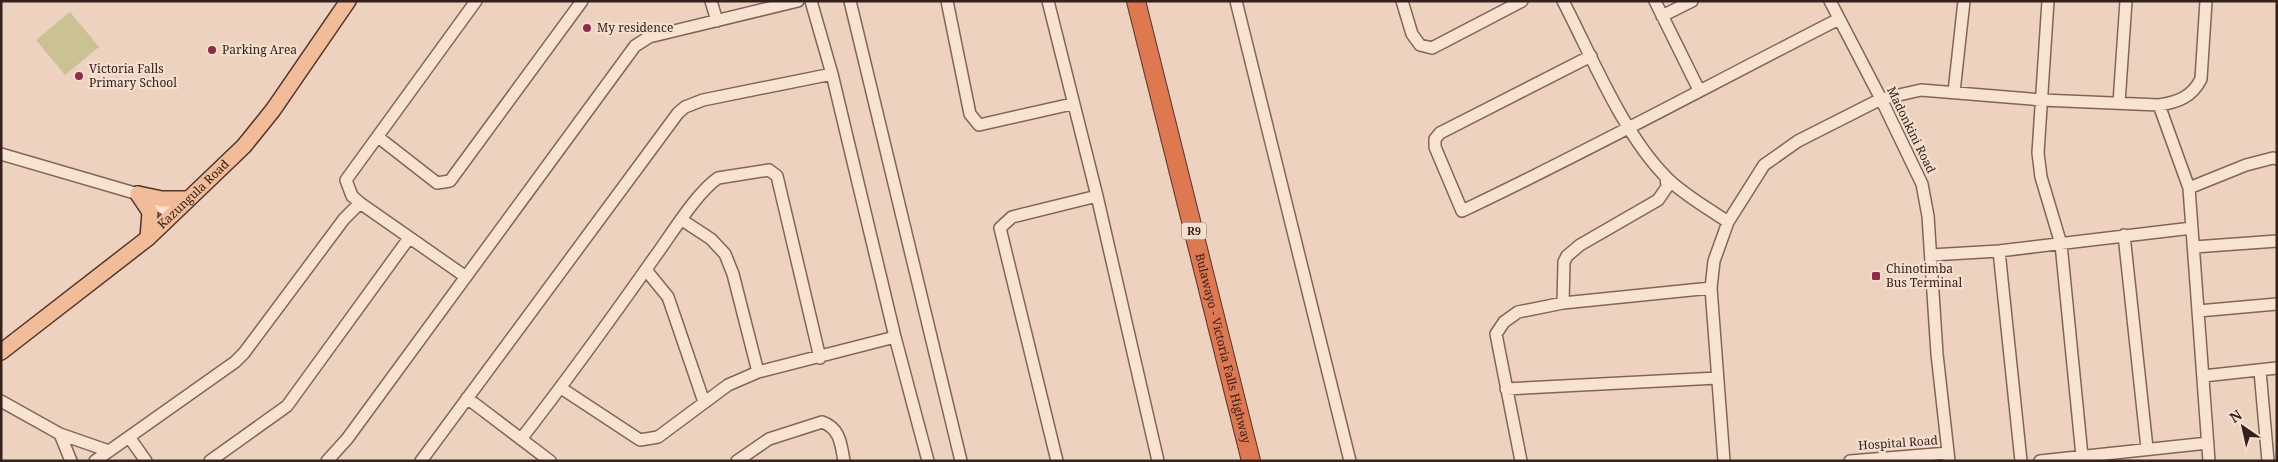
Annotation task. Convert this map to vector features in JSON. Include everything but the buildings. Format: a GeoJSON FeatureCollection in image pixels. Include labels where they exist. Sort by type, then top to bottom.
{"type":"FeatureCollection","features":[{"type":"Feature","properties":{"kind":"highway","name":"Bulawayo - Victoria Falls Highway"},"geometry":{"type":"LineString","coordinates":[[1136,1],[1251,461]]}},
{"type":"Feature","properties":{"kind":"main road","name":"Kazungula Road"},"geometry":{"type":"LineString","coordinates":[[1,352],[148,238],[244,146],[272,110],[348,1]]}},
{"type":"Feature","properties":{"kind":"main road"},"geometry":{"type":"LineString","coordinates":[[138,194],[162,199],[188,199]]}},
{"type":"Feature","properties":{"kind":"main road"},"geometry":{"type":"LineString","coordinates":[[138,194],[150,212],[148,238]]}},
{"type":"Feature","properties":{"kind":"street"},"geometry":{"type":"LineString","coordinates":[[466,277],[360,203],[352,196],[346,180],[476,1]]}},
{"type":"Feature","properties":{"kind":"street"},"geometry":{"type":"LineString","coordinates":[[378,136],[437,182],[450,182],[582,1]]}},
{"type":"Feature","properties":{"kind":"street"},"geometry":{"type":"LineString","coordinates":[[711,1],[717,20]]}},
{"type":"Feature","properties":{"kind":"street"},"geometry":{"type":"LineString","coordinates":[[327,461],[347,439],[635,46],[649,37],[798,1]]}},
{"type":"Feature","properties":{"kind":"street"},"geometry":{"type":"LineString","coordinates":[[811,1],[832,74],[895,337],[928,461]]}},
{"type":"Feature","properties":{"kind":"street"},"geometry":{"type":"LineString","coordinates":[[850,1],[961,461]]}},
{"type":"Feature","properties":{"kind":"street"},"geometry":{"type":"LineString","coordinates":[[947,1],[970,114],[978,125],[1072,104]]}},
{"type":"Feature","properties":{"kind":"street"},"geometry":{"type":"LineString","coordinates":[[1048,1],[1072,104],[1097,196],[1158,461]]}},
{"type":"Feature","properties":{"kind":"street"},"geometry":{"type":"LineString","coordinates":[[1236,1],[1350,461]]}},
{"type":"Feature","properties":{"kind":"street"},"geometry":{"type":"LineString","coordinates":[[1402,1],[1412,34],[1420,45],[1432,48],[1522,1]]}},
{"type":"Feature","properties":{"kind":"street"},"geometry":{"type":"LineString","coordinates":[[1563,1],[1628,127],[1666,177],[1728,222]]}},
{"type":"Feature","properties":{"kind":"street"},"geometry":{"type":"LineString","coordinates":[[1655,1],[1699,90]]}},
{"type":"Feature","properties":{"kind":"street"},"geometry":{"type":"LineString","coordinates":[[1662,16],[1692,1]]}},
{"type":"Feature","properties":{"kind":"street","name":"Madonkini Road"},"geometry":{"type":"LineString","coordinates":[[1830,1],[1881,99],[1922,184],[1928,216],[1937,354],[1949,457]]}},
{"type":"Feature","properties":{"kind":"street"},"geometry":{"type":"LineString","coordinates":[[1954,92],[1964,1]]}},
{"type":"Feature","properties":{"kind":"street"},"geometry":{"type":"LineString","coordinates":[[2048,1],[2038,153],[2042,177],[2060,244],[2082,456]]}},
{"type":"Feature","properties":{"kind":"street"},"geometry":{"type":"LineString","coordinates":[[2119,103],[2126,1]]}},
{"type":"Feature","properties":{"kind":"street"},"geometry":{"type":"LineString","coordinates":[[1724,461],[1711,288],[1714,261],[1728,222],[1764,165],[1798,141],[1881,99],[1921,90],[2042,100],[2160,105],[2186,98],[2196,89],[2201,79],[2206,1]]}},
{"type":"Feature","properties":{"kind":"street"},"geometry":{"type":"LineString","coordinates":[[1591,56],[1440,133],[1435,139],[1435,147],[1462,211],[1839,19]]}},
{"type":"Feature","properties":{"kind":"street"},"geometry":{"type":"LineString","coordinates":[[421,461],[678,113],[685,107],[702,100],[832,74]]}},
{"type":"Feature","properties":{"kind":"street"},"geometry":{"type":"LineString","coordinates":[[2160,105],[2189,188],[2209,461]]}},
{"type":"Feature","properties":{"kind":"street"},"geometry":{"type":"LineString","coordinates":[[1,154],[138,194],[173,214]]}},
{"type":"Feature","properties":{"kind":"street"},"geometry":{"type":"LineString","coordinates":[[2189,188],[2246,165],[2273,158],[2277,159]]}},
{"type":"Feature","properties":{"kind":"street"},"geometry":{"type":"LineString","coordinates":[[521,439],[682,220],[711,183],[718,178],[764,170],[773,172],[778,182],[820,358]]}},
{"type":"Feature","properties":{"kind":"street"},"geometry":{"type":"LineString","coordinates":[[1563,302],[1564,262],[1567,256],[1580,245],[1658,200],[1667,187],[1666,177]]}},
{"type":"Feature","properties":{"kind":"street"},"geometry":{"type":"LineString","coordinates":[[1057,461],[1000,228],[1012,217],[1097,196]]}},
{"type":"Feature","properties":{"kind":"street"},"geometry":{"type":"LineString","coordinates":[[95,461],[235,362],[244,353],[344,219],[360,203]]}},
{"type":"Feature","properties":{"kind":"street"},"geometry":{"type":"LineString","coordinates":[[682,220],[711,239],[726,254],[733,274],[758,372]]}},
{"type":"Feature","properties":{"kind":"street"},"geometry":{"type":"LineString","coordinates":[[1930,254],[1999,252],[2192,228]]}},
{"type":"Feature","properties":{"kind":"street"},"geometry":{"type":"LineString","coordinates":[[2124,236],[2147,448]]}},
{"type":"Feature","properties":{"kind":"street"},"geometry":{"type":"LineString","coordinates":[[210,461],[287,406],[409,238]]}},
{"type":"Feature","properties":{"kind":"street"},"geometry":{"type":"LineString","coordinates":[[2194,247],[2277,241]]}},
{"type":"Feature","properties":{"kind":"street"},"geometry":{"type":"LineString","coordinates":[[1999,252],[2021,461]]}},
{"type":"Feature","properties":{"kind":"street"},"geometry":{"type":"LineString","coordinates":[[646,270],[668,297],[704,402]]}},
{"type":"Feature","properties":{"kind":"street"},"geometry":{"type":"LineString","coordinates":[[1521,461],[1496,334],[1500,328],[1518,312],[1563,302],[1711,288]]}},
{"type":"Feature","properties":{"kind":"street"},"geometry":{"type":"LineString","coordinates":[[2198,311],[2277,304]]}},
{"type":"Feature","properties":{"kind":"street"},"geometry":{"type":"LineString","coordinates":[[560,388],[640,440],[658,437],[728,385],[758,372],[820,358],[895,337]]}},
{"type":"Feature","properties":{"kind":"street"},"geometry":{"type":"LineString","coordinates":[[2203,376],[2277,368]]}},
{"type":"Feature","properties":{"kind":"street"},"geometry":{"type":"LineString","coordinates":[[2260,371],[2268,461]]}},
{"type":"Feature","properties":{"kind":"street"},"geometry":{"type":"LineString","coordinates":[[1506,389],[1718,378]]}},
{"type":"Feature","properties":{"kind":"street"},"geometry":{"type":"LineString","coordinates":[[467,398],[550,461]]}},
{"type":"Feature","properties":{"kind":"street"},"geometry":{"type":"LineString","coordinates":[[1,401],[60,434],[109,451]]}},
{"type":"Feature","properties":{"kind":"street"},"geometry":{"type":"LineString","coordinates":[[737,461],[769,439],[822,422],[835,429],[839,437],[844,461]]}},
{"type":"Feature","properties":{"kind":"street"},"geometry":{"type":"LineString","coordinates":[[60,434],[71,461]]}},
{"type":"Feature","properties":{"kind":"street"},"geometry":{"type":"LineString","coordinates":[[129,437],[146,461]]}},
{"type":"Feature","properties":{"kind":"street"},"geometry":{"type":"LineString","coordinates":[[2040,461],[2208,442]]}},
{"type":"Feature","properties":{"kind":"street","name":"Hospital Road"},"geometry":{"type":"LineString","coordinates":[[1850,461],[1949,457]]}},
{"type":"Feature","properties":{"kind":"shaded area"},"geometry":{"type":"Polygon","coordinates":[[[70,12],[99,47],[65,75],[36,40],[70,12]]]}},
{"type":"Feature","properties":{"kind":"place","name":"My residence"},"geometry":{"type":"Point","coordinates":[587,28]}},
{"type":"Feature","properties":{"kind":"place","name":"Parking Area"},"geometry":{"type":"Point","coordinates":[212,50]}},
{"type":"Feature","properties":{"kind":"place","name":"Victoria Falls Primary School"},"geometry":{"type":"Point","coordinates":[79,76]}},
{"type":"Feature","properties":{"kind":"place","name":"Chinotimba Bus Terminal"},"geometry":{"type":"Point","coordinates":[1876,276]}}]}
